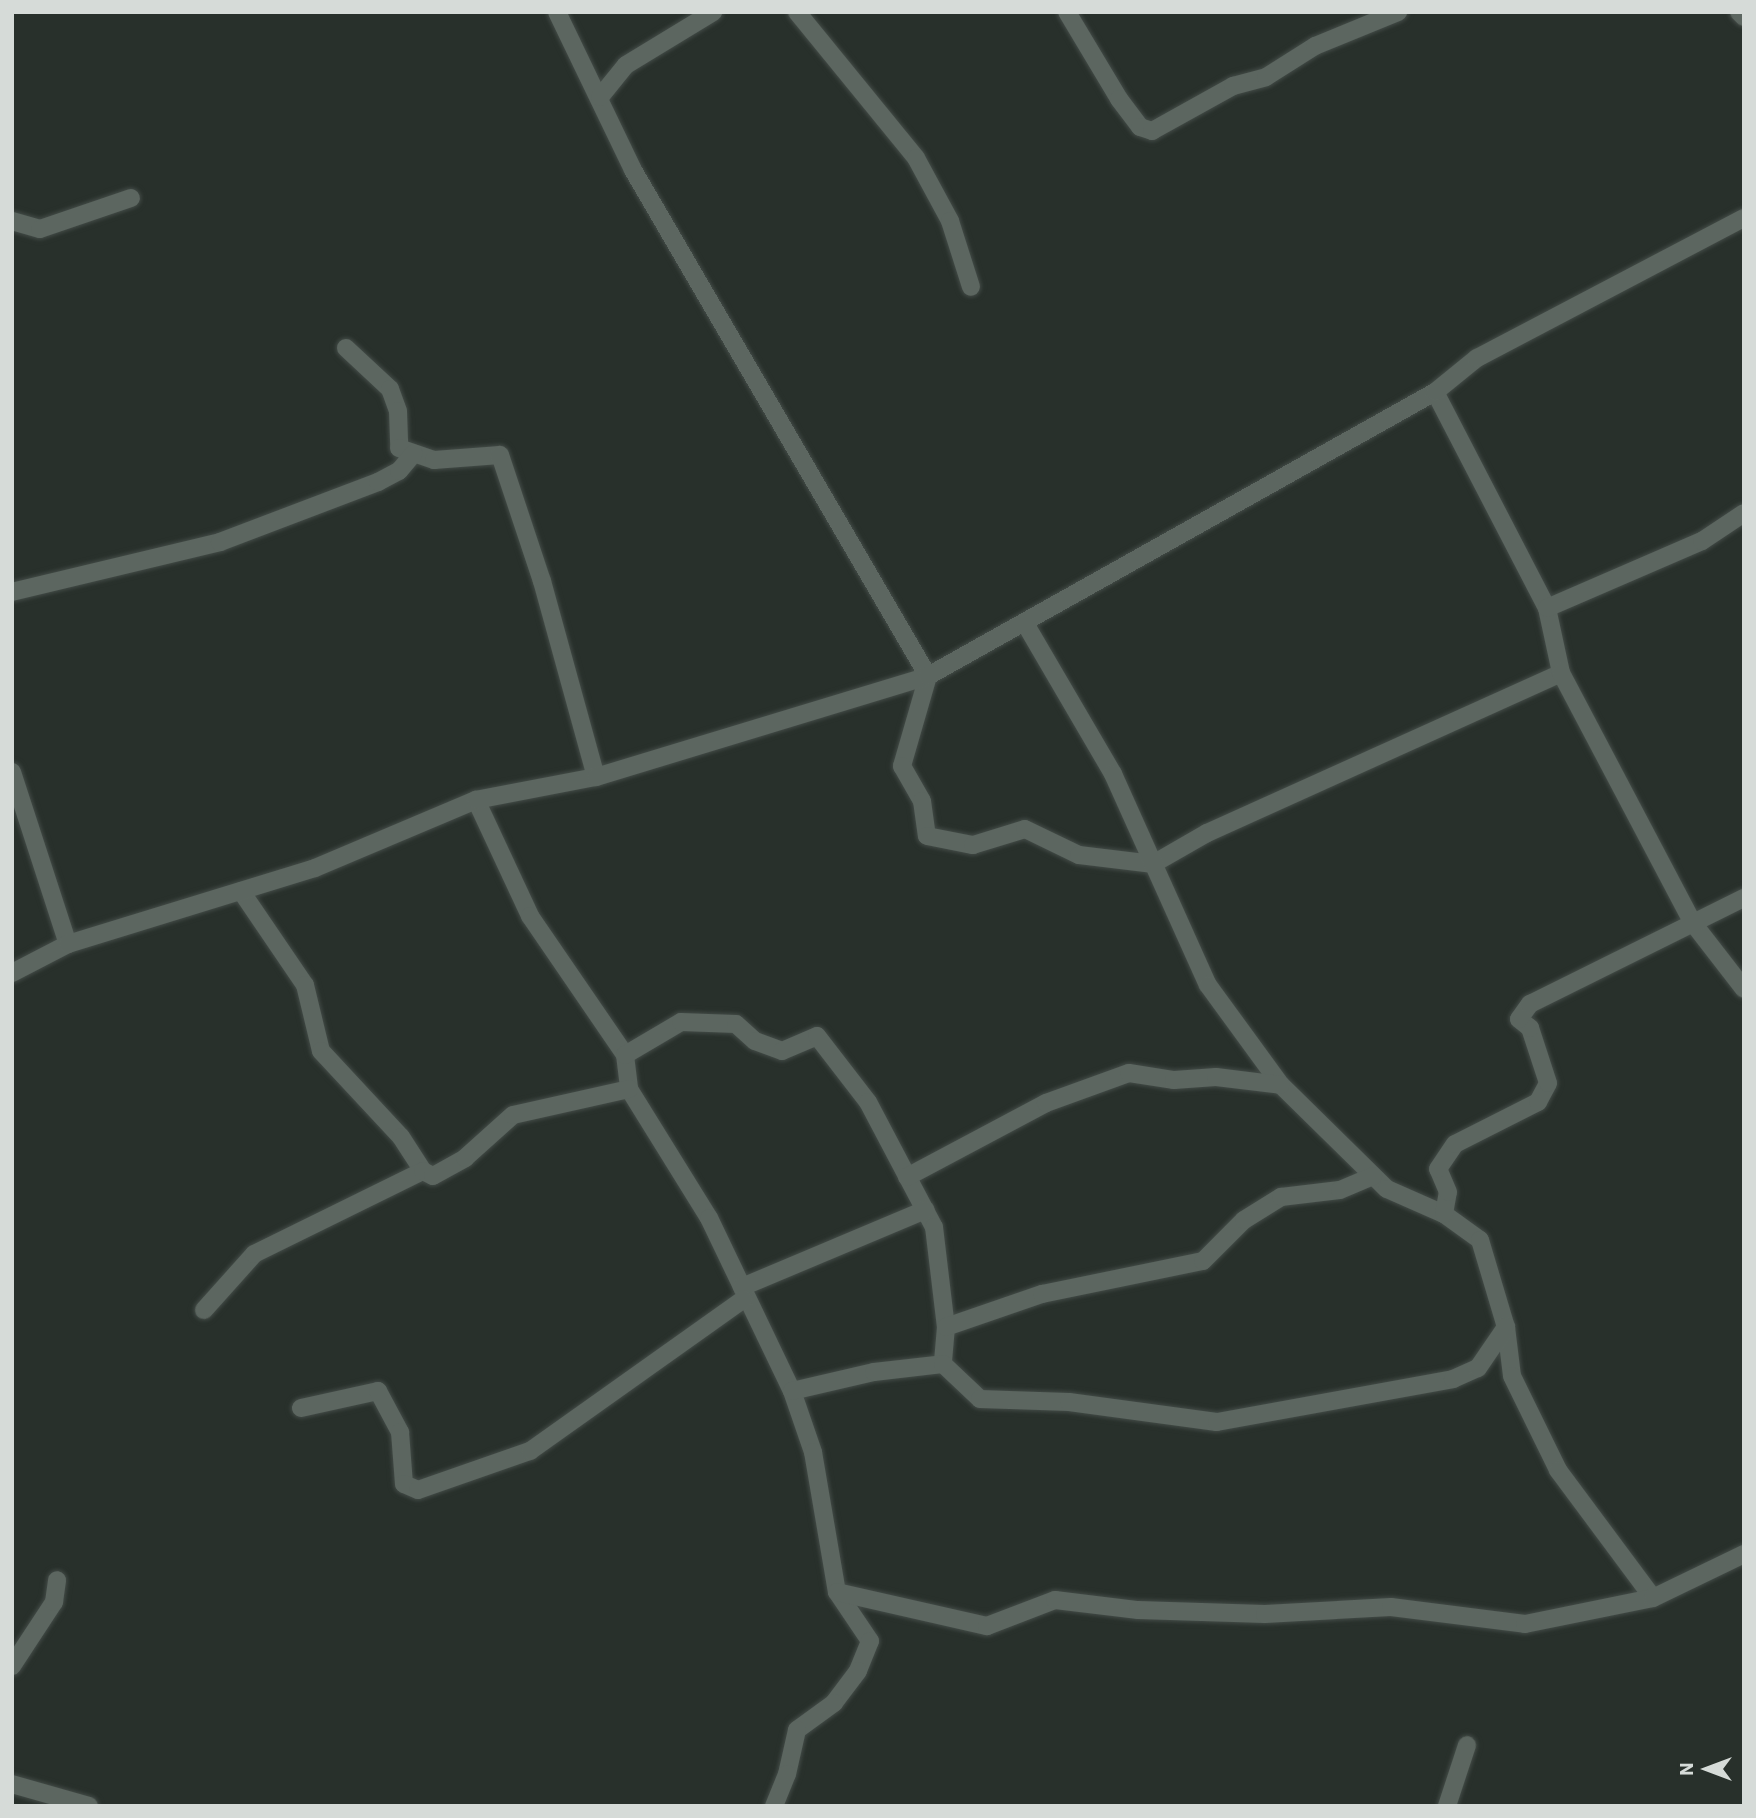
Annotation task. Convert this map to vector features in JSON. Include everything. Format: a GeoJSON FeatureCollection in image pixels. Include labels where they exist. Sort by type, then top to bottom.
{"type":"FeatureCollection","features":[{"type":"Feature","properties":{"kind":"street"},"geometry":{"type":"LineString","coordinates":[[558,12],[633,170],[928,676],[902,766],[922,802],[927,836],[973,845],[1025,829],[1079,855],[1153,864],[1207,833],[1561,673]]}},
{"type":"Feature","properties":{"kind":"street"},"geometry":{"type":"LineString","coordinates":[[600,97],[626,65],[713,12]]}},
{"type":"Feature","properties":{"kind":"street"},"geometry":{"type":"LineString","coordinates":[[797,12],[916,158],[950,221],[971,287]]}},
{"type":"Feature","properties":{"kind":"street"},"geometry":{"type":"LineString","coordinates":[[1067,12],[1119,99],[1140,127],[1152,131],[1233,86],[1266,78],[1315,46],[1398,12]]}},
{"type":"Feature","properties":{"kind":"street"},"geometry":{"type":"LineString","coordinates":[[1739,12],[1744,17]]}},
{"type":"Feature","properties":{"kind":"street"},"geometry":{"type":"LineString","coordinates":[[12,221],[40,229],[131,198]]}},
{"type":"Feature","properties":{"kind":"street"},"geometry":{"type":"LineString","coordinates":[[12,973],[68,944],[315,868],[476,800],[596,777],[928,676],[1026,625],[1435,392],[1477,359],[1744,218]]}},
{"type":"Feature","properties":{"kind":"street"},"geometry":{"type":"LineString","coordinates":[[346,348],[390,389],[398,411],[399,448],[434,460],[500,455],[542,581],[596,777]]}},
{"type":"Feature","properties":{"kind":"street"},"geometry":{"type":"LineString","coordinates":[[1435,392],[1547,608],[1561,673],[1693,923],[1744,989]]}},
{"type":"Feature","properties":{"kind":"street"},"geometry":{"type":"LineString","coordinates":[[12,592],[220,542],[379,482],[399,471],[414,453]]}},
{"type":"Feature","properties":{"kind":"street"},"geometry":{"type":"LineString","coordinates":[[1547,608],[1703,541],[1744,513]]}},
{"type":"Feature","properties":{"kind":"street"},"geometry":{"type":"LineString","coordinates":[[1026,625],[1113,774],[1208,985],[1281,1085],[1387,1189],[1444,1214],[1479,1240],[1506,1327],[1512,1376],[1558,1470],[1653,1598]]}},
{"type":"Feature","properties":{"kind":"street"},"geometry":{"type":"LineString","coordinates":[[12,772],[68,944]]}},
{"type":"Feature","properties":{"kind":"street"},"geometry":{"type":"LineString","coordinates":[[476,800],[530,916],[625,1055],[629,1089],[709,1218],[792,1391],[813,1452],[837,1592],[870,1641],[858,1671],[834,1703],[797,1730],[787,1774],[774,1806]]}},
{"type":"Feature","properties":{"kind":"street"},"geometry":{"type":"LineString","coordinates":[[241,891],[305,985],[321,1051],[401,1138],[423,1171],[433,1176],[465,1158],[513,1115],[629,1089]]}},
{"type":"Feature","properties":{"kind":"street"},"geometry":{"type":"LineString","coordinates":[[1444,1214],[1448,1192],[1438,1169],[1455,1144],[1538,1102],[1548,1083],[1531,1028],[1519,1019],[1530,1004],[1744,898]]}},
{"type":"Feature","properties":{"kind":"street"},"geometry":{"type":"LineString","coordinates":[[625,1055],[681,1022],[736,1024],[755,1041],[782,1051],[817,1036],[868,1102],[934,1227],[946,1326],[943,1364]]}},
{"type":"Feature","properties":{"kind":"street"},"geometry":{"type":"LineString","coordinates":[[907,1177],[1046,1103],[1129,1073],[1174,1080],[1216,1077],[1281,1085]]}},
{"type":"Feature","properties":{"kind":"street"},"geometry":{"type":"LineString","coordinates":[[204,1310],[254,1254],[423,1171]]}},
{"type":"Feature","properties":{"kind":"street"},"geometry":{"type":"LineString","coordinates":[[946,1326],[1042,1294],[1203,1261],[1244,1220],[1281,1197],[1340,1190],[1373,1176]]}},
{"type":"Feature","properties":{"kind":"street"},"geometry":{"type":"LineString","coordinates":[[301,1408],[379,1391],[400,1432],[404,1484],[418,1490],[530,1451],[743,1293],[925,1210]]}},
{"type":"Feature","properties":{"kind":"street"},"geometry":{"type":"LineString","coordinates":[[943,1364],[980,1399],[1069,1402],[1217,1422],[1453,1379],[1478,1368],[1506,1327]]}},
{"type":"Feature","properties":{"kind":"street"},"geometry":{"type":"LineString","coordinates":[[792,1391],[874,1372],[943,1364]]}},
{"type":"Feature","properties":{"kind":"street"},"geometry":{"type":"LineString","coordinates":[[837,1592],[987,1626],[1016,1619],[1055,1600],[1138,1610],[1265,1614],[1391,1607],[1525,1624],[1653,1598],[1744,1554]]}},
{"type":"Feature","properties":{"kind":"street"},"geometry":{"type":"LineString","coordinates":[[12,1666],[54,1602],[57,1580]]}},
{"type":"Feature","properties":{"kind":"street"},"geometry":{"type":"LineString","coordinates":[[1447,1806],[1467,1745]]}},
{"type":"Feature","properties":{"kind":"street"},"geometry":{"type":"LineString","coordinates":[[12,1784],[89,1806]]}}]}
